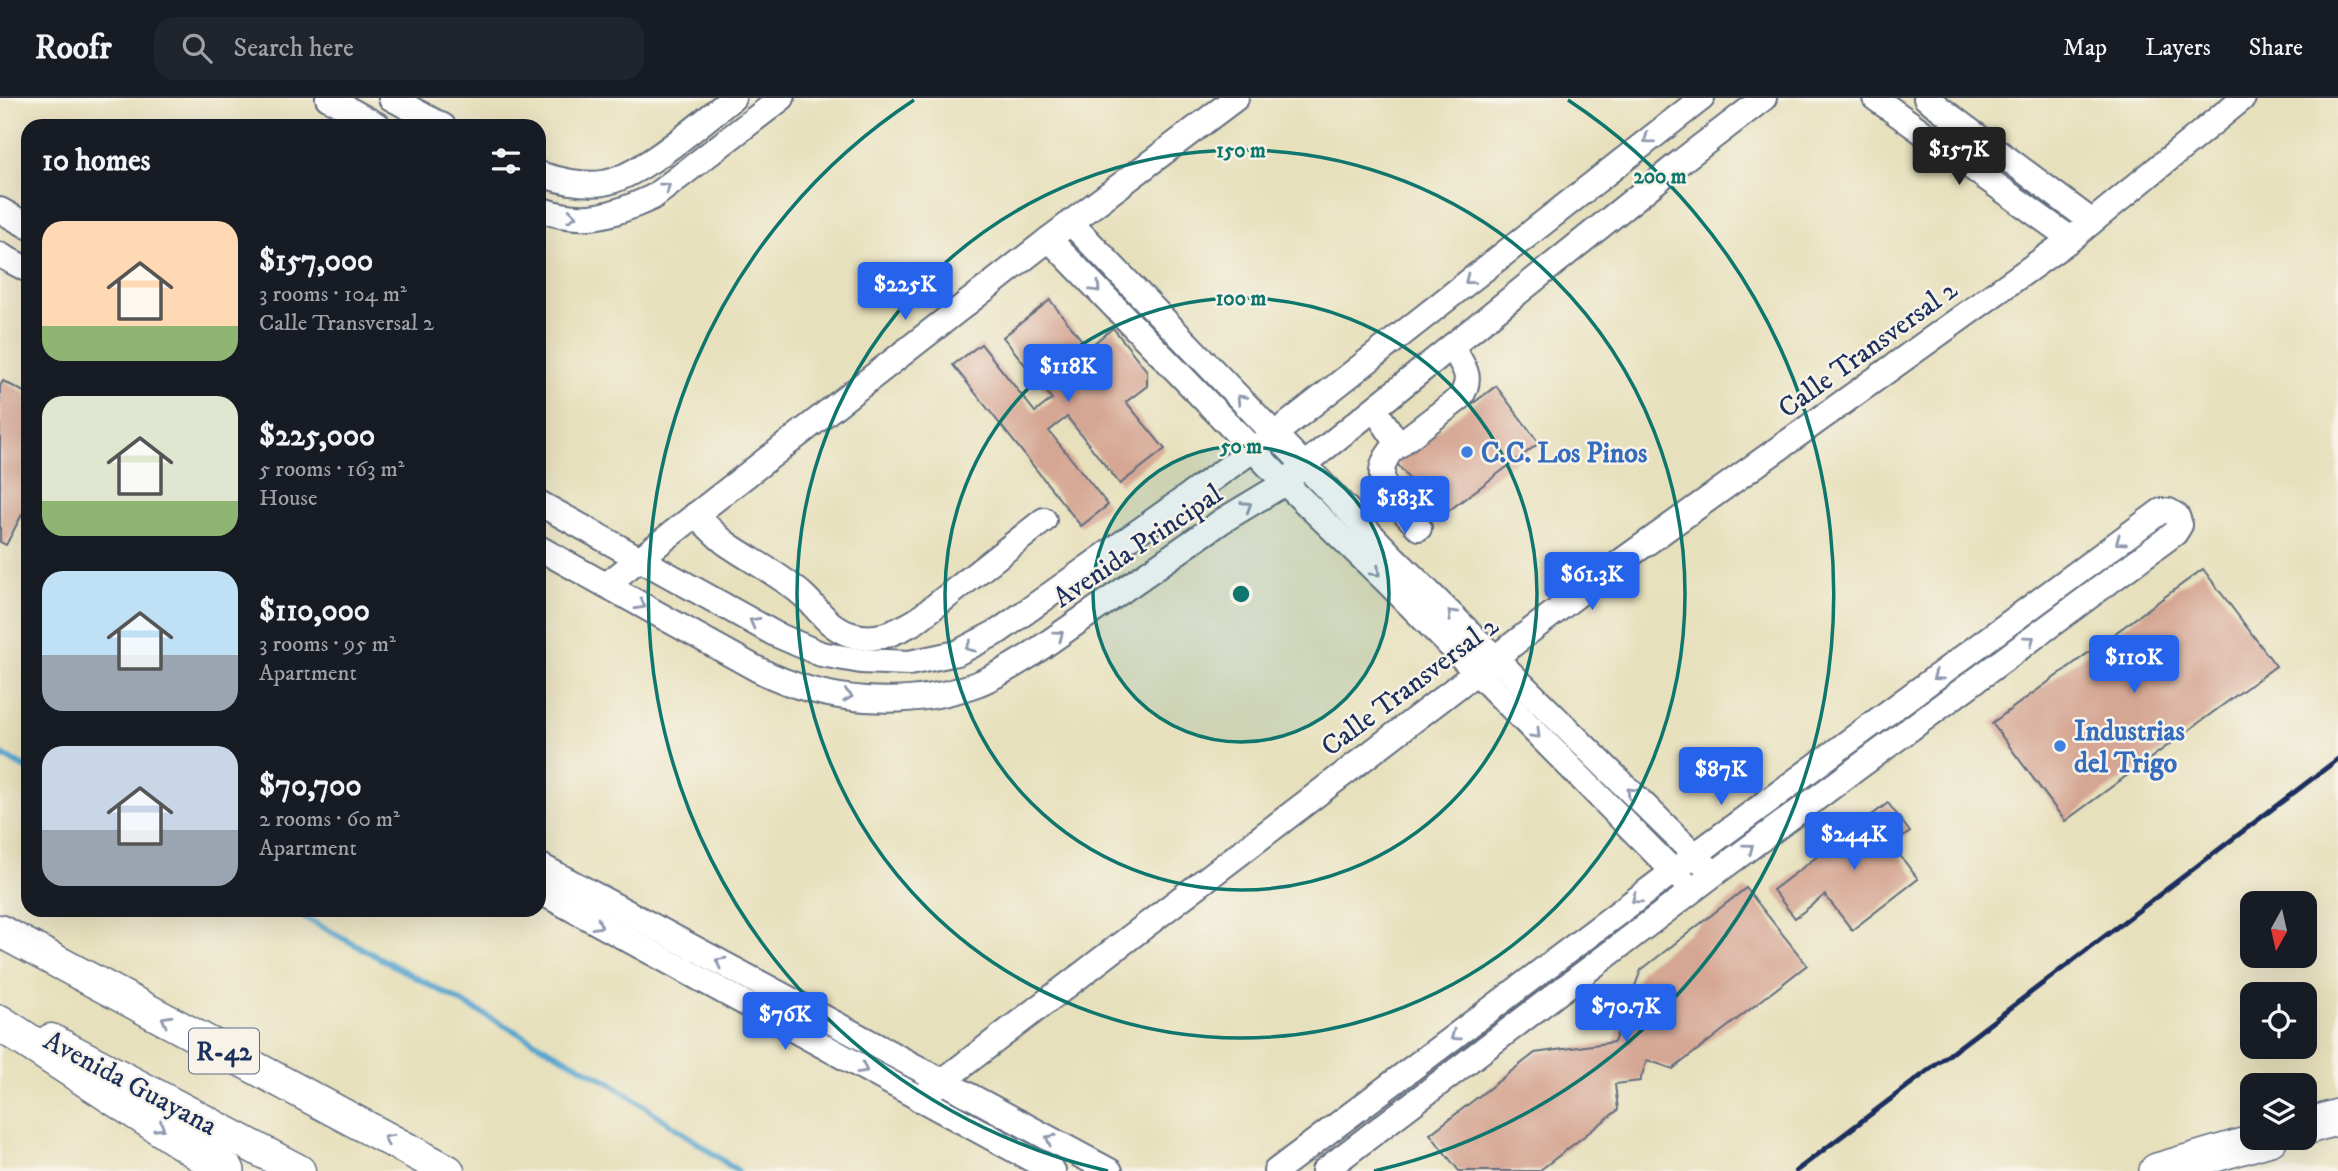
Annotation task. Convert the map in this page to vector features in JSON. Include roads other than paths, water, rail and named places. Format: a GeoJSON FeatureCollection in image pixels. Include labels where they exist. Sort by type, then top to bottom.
{"type":"FeatureCollection","features":[{"type":"Feature","properties":{"kind":"highway"},"geometry":{"type":"LineString","coordinates":[[0,1023],[227,1171]]}},
{"type":"Feature","properties":{"kind":"highway"},"geometry":{"type":"LineString","coordinates":[[2317,1123],[2338,1117]]}},
{"type":"Feature","properties":{"kind":"highway"},"geometry":{"type":"LineString","coordinates":[[2157,1171],[2240,1147]]}},
{"type":"Feature","properties":{"kind":"main road","name":"R-42"},"geometry":{"type":"LineString","coordinates":[[0,931],[448,1171]]}},
{"type":"Feature","properties":{"kind":"main road","name":"Avenida Guayana"},"geometry":{"type":"LineString","coordinates":[[0,1013],[299,1171]]}},
{"type":"Feature","properties":{"kind":"street"},"geometry":{"type":"LineString","coordinates":[[328,98],[366,119]]}},
{"type":"Feature","properties":{"kind":"street"},"geometry":{"type":"LineString","coordinates":[[391,98],[430,119]]}},
{"type":"Feature","properties":{"kind":"street"},"geometry":{"type":"LineString","coordinates":[[546,212],[578,218],[605,216],[653,197],[782,98]]}},
{"type":"Feature","properties":{"kind":"street"},"geometry":{"type":"LineString","coordinates":[[606,585],[1236,98]]}},
{"type":"Feature","properties":{"kind":"street","name":"Avenida Principal"},"geometry":{"type":"LineString","coordinates":[[546,507],[775,634],[821,654],[887,664],[933,660],[957,653],[999,631],[1275,434],[1702,98]]}},
{"type":"Feature","properties":{"kind":"street","name":"Avenida Principal"},"geometry":{"type":"LineString","coordinates":[[546,552],[757,669],[792,685],[874,699],[926,697],[978,684],[1002,673],[1222,521],[1285,483],[1683,160],[1764,98]]}},
{"type":"Feature","properties":{"kind":"street"},"geometry":{"type":"LineString","coordinates":[[1875,98],[2071,239]]}},
{"type":"Feature","properties":{"kind":"street"},"geometry":{"type":"LineString","coordinates":[[1926,98],[2091,221]]}},
{"type":"Feature","properties":{"kind":"street","name":"Calle Transversal 2"},"geometry":{"type":"LineString","coordinates":[[919,1100],[1623,559],[2071,239],[2243,98]]}},
{"type":"Feature","properties":{"kind":"street"},"geometry":{"type":"LineString","coordinates":[[546,176],[568,182],[592,184],[628,176],[731,99],[746,125]]}},
{"type":"Feature","properties":{"kind":"street"},"geometry":{"type":"LineString","coordinates":[[1929,137],[1951,117]]}},
{"type":"Feature","properties":{"kind":"street"},"geometry":{"type":"LineString","coordinates":[[0,211],[21,222]]}},
{"type":"Feature","properties":{"kind":"street"},"geometry":{"type":"LineString","coordinates":[[1071,223],[1304,465],[1714,874]]}},
{"type":"Feature","properties":{"kind":"street"},"geometry":{"type":"LineString","coordinates":[[1049,240],[1285,483],[1692,891]]}},
{"type":"Feature","properties":{"kind":"street"},"geometry":{"type":"LineString","coordinates":[[0,255],[21,266]]}},
{"type":"Feature","properties":{"kind":"street"},"geometry":{"type":"LineString","coordinates":[[1419,528],[1382,485],[1380,473],[1383,461],[1399,445],[1460,398],[1466,389],[1468,380],[1465,369],[1452,347]]}},
{"type":"Feature","properties":{"kind":"street"},"geometry":{"type":"LineString","coordinates":[[1374,410],[1399,445]]}},
{"type":"Feature","properties":{"kind":"street"},"geometry":{"type":"LineString","coordinates":[[1276,1171],[1672,872],[2161,512],[2169,511],[2178,516],[2180,525],[2175,533],[1714,874],[1324,1171]]}},
{"type":"Feature","properties":{"kind":"street"},"geometry":{"type":"LineString","coordinates":[[695,515],[725,542],[804,596],[835,626],[849,635],[874,637],[893,634],[916,621],[1044,520]]}},
{"type":"Feature","properties":{"kind":"street"},"geometry":{"type":"LineString","coordinates":[[546,869],[1110,1171]]}},
{"type":"Feature","properties":{"kind":"street"},"geometry":{"type":"LineString","coordinates":[[546,895],[1053,1171]]}},
{"type":"Feature","properties":{"kind":"street"},"geometry":{"type":"LineString","coordinates":[[1546,967],[1565,988]]}},
{"type":"Feature","properties":{"kind":"street"},"geometry":{"type":"LineString","coordinates":[[1364,1105],[1383,1126]]}},
{"type":"Feature","properties":{"kind":"waterway"},"geometry":{"type":"LineString","coordinates":[[0,754],[21,765]]}},
{"type":"Feature","properties":{"kind":"waterway"},"geometry":{"type":"LineString","coordinates":[[304,917],[611,1083],[738,1171]]}},
{"type":"Feature","properties":{"kind":"railway"},"geometry":{"type":"LineString","coordinates":[[1796,1171],[2338,759]]}},
{"type":"Feature","properties":{"kind":"place","name":"C.C. Los Pinos"},"geometry":{"type":"Point","coordinates":[1467,452]}},
{"type":"Feature","properties":{"kind":"place","name":"Industrias del Trigo"},"geometry":{"type":"Point","coordinates":[2060,746]}}]}
